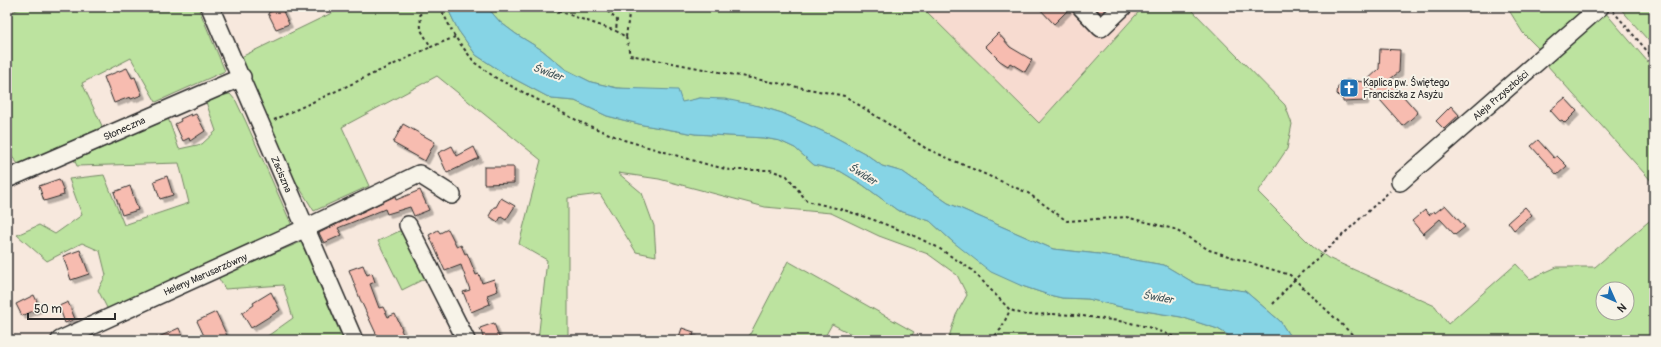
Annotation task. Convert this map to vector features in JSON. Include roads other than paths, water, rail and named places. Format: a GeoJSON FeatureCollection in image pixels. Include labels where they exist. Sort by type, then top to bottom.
{"type":"FeatureCollection","features":[{"type":"Feature","properties":{"kind":"street","name":"Zaciszna"},"geometry":{"type":"LineString","coordinates":[[210,7],[242,77],[354,340]]}},
{"type":"Feature","properties":{"kind":"street"},"geometry":{"type":"LineString","coordinates":[[1081,7],[1101,28],[1123,7]]}},
{"type":"Feature","properties":{"kind":"street","name":"Aleja Przyszłości"},"geometry":{"type":"LineString","coordinates":[[1400,182],[1600,7]]}},
{"type":"Feature","properties":{"kind":"street","name":"Słoneczna"},"geometry":{"type":"LineString","coordinates":[[7,179],[242,77]]}},
{"type":"Feature","properties":{"kind":"street","name":"Heleny Marusarzówny"},"geometry":{"type":"LineString","coordinates":[[60,340],[306,228],[419,174],[452,195]]}},
{"type":"Feature","properties":{"kind":"street"},"geometry":{"type":"LineString","coordinates":[[408,225],[466,340]]}},
{"type":"Feature","properties":{"kind":"water","name":"Świder"},"geometry":{"type":"Polygon","coordinates":[[[447,7],[487,7],[500,22],[516,34],[542,50],[565,69],[591,82],[617,88],[678,90],[682,102],[700,98],[725,99],[759,106],[782,113],[833,136],[866,154],[882,166],[903,172],[948,203],[1053,249],[1099,254],[1164,265],[1196,284],[1245,291],[1280,321],[1292,340],[1236,340],[1218,329],[1181,317],[1121,307],[1088,299],[1062,298],[1022,286],[991,272],[953,242],[930,221],[897,210],[863,185],[840,171],[814,165],[795,148],[780,141],[764,138],[695,134],[643,125],[607,116],[575,101],[552,99],[505,74],[476,55],[458,30],[447,7]]]}},
{"type":"Feature","properties":{"kind":"place","name":"Kaplica pw. Świętego Franciszka z Asyżu"},"geometry":{"type":"Point","coordinates":[1349,88]}}]}
